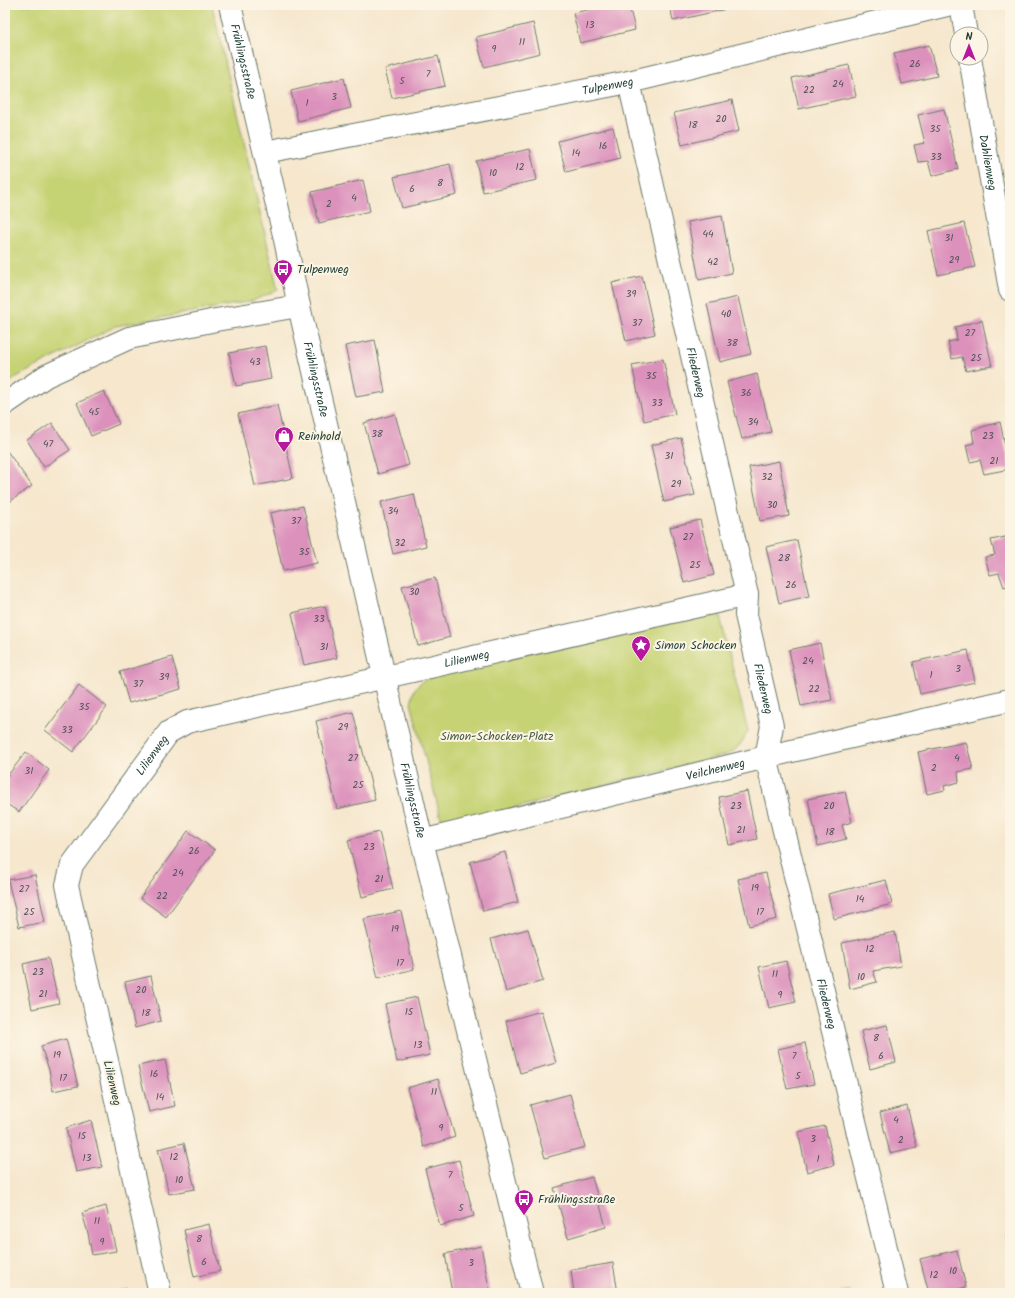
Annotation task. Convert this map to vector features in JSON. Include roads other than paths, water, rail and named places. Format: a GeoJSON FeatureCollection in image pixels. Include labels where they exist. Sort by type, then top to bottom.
{"type":"FeatureCollection","features":[{"type":"Feature","properties":{"kind":"street","name":"Frühlingsstraße"},"geometry":{"type":"LineString","coordinates":[[230,5],[265,152],[422,841],[532,1293]]}},
{"type":"Feature","properties":{"kind":"street","name":"Tulpenweg"},"geometry":{"type":"LineString","coordinates":[[265,152],[629,82],[947,5]]}},
{"type":"Feature","properties":{"kind":"street"},"geometry":{"type":"LineString","coordinates":[[961,5],[965,26]]}},
{"type":"Feature","properties":{"kind":"street","name":"Dahlienweg"},"geometry":{"type":"LineString","coordinates":[[971,66],[1010,290]]}},
{"type":"Feature","properties":{"kind":"street","name":"Fliederweg"},"geometry":{"type":"LineString","coordinates":[[629,82],[747,595],[746,615],[772,726],[766,756],[897,1293]]}},
{"type":"Feature","properties":{"kind":"street"},"geometry":{"type":"LineString","coordinates":[[5,404],[46,376],[129,338],[216,320],[299,306]]}},
{"type":"Feature","properties":{"kind":"street","name":"Lilienweg"},"geometry":{"type":"LineString","coordinates":[[160,1293],[67,885],[72,865],[169,732],[187,722],[747,595]]}},
{"type":"Feature","properties":{"kind":"street","name":"Veilchenweg"},"geometry":{"type":"LineString","coordinates":[[422,841],[766,756],[1010,700]]}},
{"type":"Feature","properties":{"kind":"place","name":"Tulpenweg"},"geometry":{"type":"Point","coordinates":[283,286]}},
{"type":"Feature","properties":{"kind":"place","name":"Reinhold"},"geometry":{"type":"Point","coordinates":[284,453]}},
{"type":"Feature","properties":{"kind":"place","name":"Simon Schocken"},"geometry":{"type":"Point","coordinates":[641,662]}},
{"type":"Feature","properties":{"kind":"place","name":"Frühlingsstraße"},"geometry":{"type":"Point","coordinates":[524,1216]}},
{"type":"Feature","properties":{"kind":"park label","name":"Simon-Schocken-Platz"},"geometry":{"type":"Point","coordinates":[497,736]}}]}
